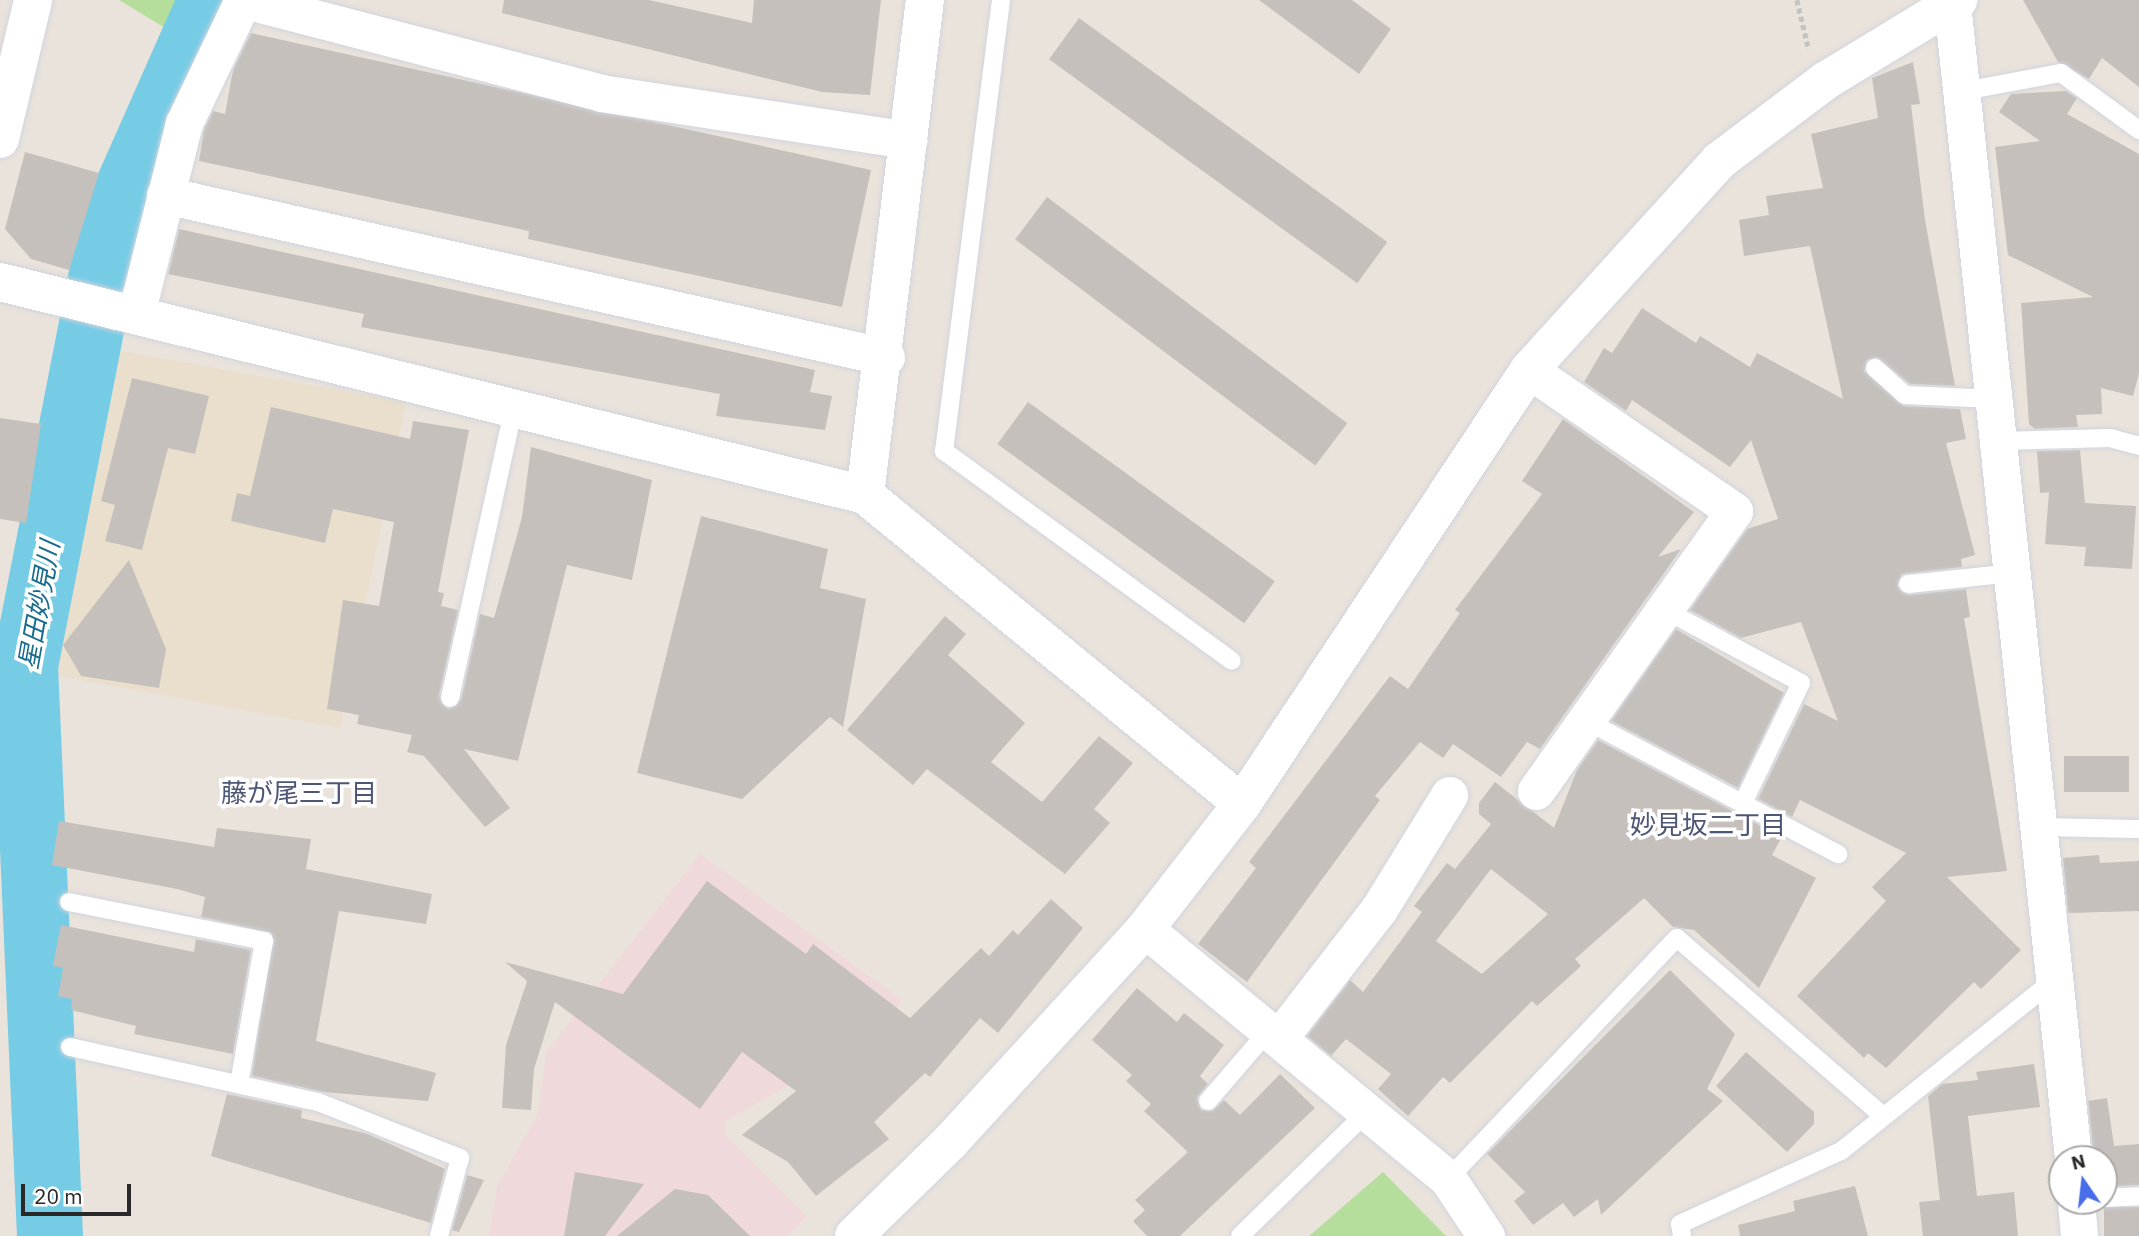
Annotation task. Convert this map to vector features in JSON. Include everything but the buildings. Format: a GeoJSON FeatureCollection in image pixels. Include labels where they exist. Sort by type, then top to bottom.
{"type":"FeatureCollection","features":[{"type":"Feature","properties":{"kind":"street"},"geometry":{"type":"LineString","coordinates":[[0,139],[33,0]]}},
{"type":"Feature","properties":{"kind":"street"},"geometry":{"type":"LineString","coordinates":[[136,314],[184,123],[244,0],[601,93],[908,139]]}},
{"type":"Feature","properties":{"kind":"street"},"geometry":{"type":"LineString","coordinates":[[865,495],[886,357],[925,0]]}},
{"type":"Feature","properties":{"kind":"street"},"geometry":{"type":"LineString","coordinates":[[854,1236],[951,1141],[1145,929],[1242,804],[1529,370],[1719,161],[1825,81],[1955,1],[2012,573],[2057,976],[2072,1145]]}},
{"type":"Feature","properties":{"kind":"street"},"geometry":{"type":"LineString","coordinates":[[166,195],[886,357]]}},
{"type":"Feature","properties":{"kind":"street"},"geometry":{"type":"LineString","coordinates":[[0,282],[865,495],[1242,804]]}},
{"type":"Feature","properties":{"kind":"street"},"geometry":{"type":"LineString","coordinates":[[1529,370],[1734,511],[1667,611],[1583,719],[1536,791]]}},
{"type":"Feature","properties":{"kind":"street"},"geometry":{"type":"LineString","coordinates":[[1274,1034],[1379,908],[1449,795]]}},
{"type":"Feature","properties":{"kind":"street"},"geometry":{"type":"LineString","coordinates":[[1145,929],[1448,1179],[1486,1236]]}},
{"type":"Feature","properties":{"kind":"street"},"geometry":{"type":"LineString","coordinates":[[2077,1215],[2079,1236]]}},
{"type":"Feature","properties":{"kind":"lane"},"geometry":{"type":"LineString","coordinates":[[1001,0],[944,451],[1232,662]]}},
{"type":"Feature","properties":{"kind":"lane"},"geometry":{"type":"LineString","coordinates":[[1964,91],[2060,74],[2139,130]]}},
{"type":"Feature","properties":{"kind":"lane"},"geometry":{"type":"LineString","coordinates":[[1875,368],[1905,395],[1995,399]]}},
{"type":"Feature","properties":{"kind":"lane"},"geometry":{"type":"LineString","coordinates":[[450,698],[514,408]]}},
{"type":"Feature","properties":{"kind":"lane"},"geometry":{"type":"LineString","coordinates":[[1999,441],[2110,438],[2139,446]]}},
{"type":"Feature","properties":{"kind":"lane"},"geometry":{"type":"LineString","coordinates":[[1908,584],[2012,573]]}},
{"type":"Feature","properties":{"kind":"lane"},"geometry":{"type":"LineString","coordinates":[[1667,611],[1801,683],[1743,803]]}},
{"type":"Feature","properties":{"kind":"lane"},"geometry":{"type":"LineString","coordinates":[[1583,719],[1838,854]]}},
{"type":"Feature","properties":{"kind":"lane"},"geometry":{"type":"LineString","coordinates":[[2040,827],[2139,829]]}},
{"type":"Feature","properties":{"kind":"lane"},"geometry":{"type":"LineString","coordinates":[[69,902],[264,941],[239,1084]]}},
{"type":"Feature","properties":{"kind":"lane"},"geometry":{"type":"LineString","coordinates":[[1448,1179],[1677,938],[1882,1115]]}},
{"type":"Feature","properties":{"kind":"lane"},"geometry":{"type":"LineString","coordinates":[[1682,1236],[1680,1224],[1841,1151],[1882,1115],[2057,976]]}},
{"type":"Feature","properties":{"kind":"lane"},"geometry":{"type":"LineString","coordinates":[[1208,1101],[1274,1034]]}},
{"type":"Feature","properties":{"kind":"lane"},"geometry":{"type":"LineString","coordinates":[[70,1047],[318,1102],[460,1158],[439,1236]]}},
{"type":"Feature","properties":{"kind":"lane"},"geometry":{"type":"LineString","coordinates":[[1240,1236],[1368,1111]]}},
{"type":"Feature","properties":{"kind":"lane"},"geometry":{"type":"LineString","coordinates":[[2118,1197],[2139,1196]]}},
{"type":"Feature","properties":{"kind":"path"},"geometry":{"type":"LineString","coordinates":[[1797,0],[1802,37],[1825,81]]}},
{"type":"Feature","properties":{"kind":"shaded area"},"geometry":{"type":"Polygon","coordinates":[[[120,351],[406,402],[340,728],[48,674],[96,381],[120,351]]]}},
{"type":"Feature","properties":{"kind":"shaded area"},"geometry":{"type":"Polygon","coordinates":[[[700,854],[902,1000],[882,1032],[726,1121],[725,1135],[807,1216],[788,1236],[489,1236],[497,1186],[538,1114],[546,1053],[700,854]]]}},
{"type":"Feature","properties":{"kind":"green space"},"geometry":{"type":"Polygon","coordinates":[[[119,0],[182,0],[167,29],[119,0]]]}},
{"type":"Feature","properties":{"kind":"green space"},"geometry":{"type":"Polygon","coordinates":[[[1383,1172],[1446,1236],[1309,1236],[1383,1172]]]}},
{"type":"Feature","properties":{"kind":"waterway","name":"星田妙見川"},"geometry":{"type":"LineString","coordinates":[[50,1236],[25,666],[111,226],[211,0]]}},
{"type":"Feature","properties":{"kind":"district","name":"藤が尾三丁目"},"geometry":{"type":"Point","coordinates":[299,793]}},
{"type":"Feature","properties":{"kind":"district","name":"妙見坂二丁目"},"geometry":{"type":"Point","coordinates":[1708,825]}}]}
